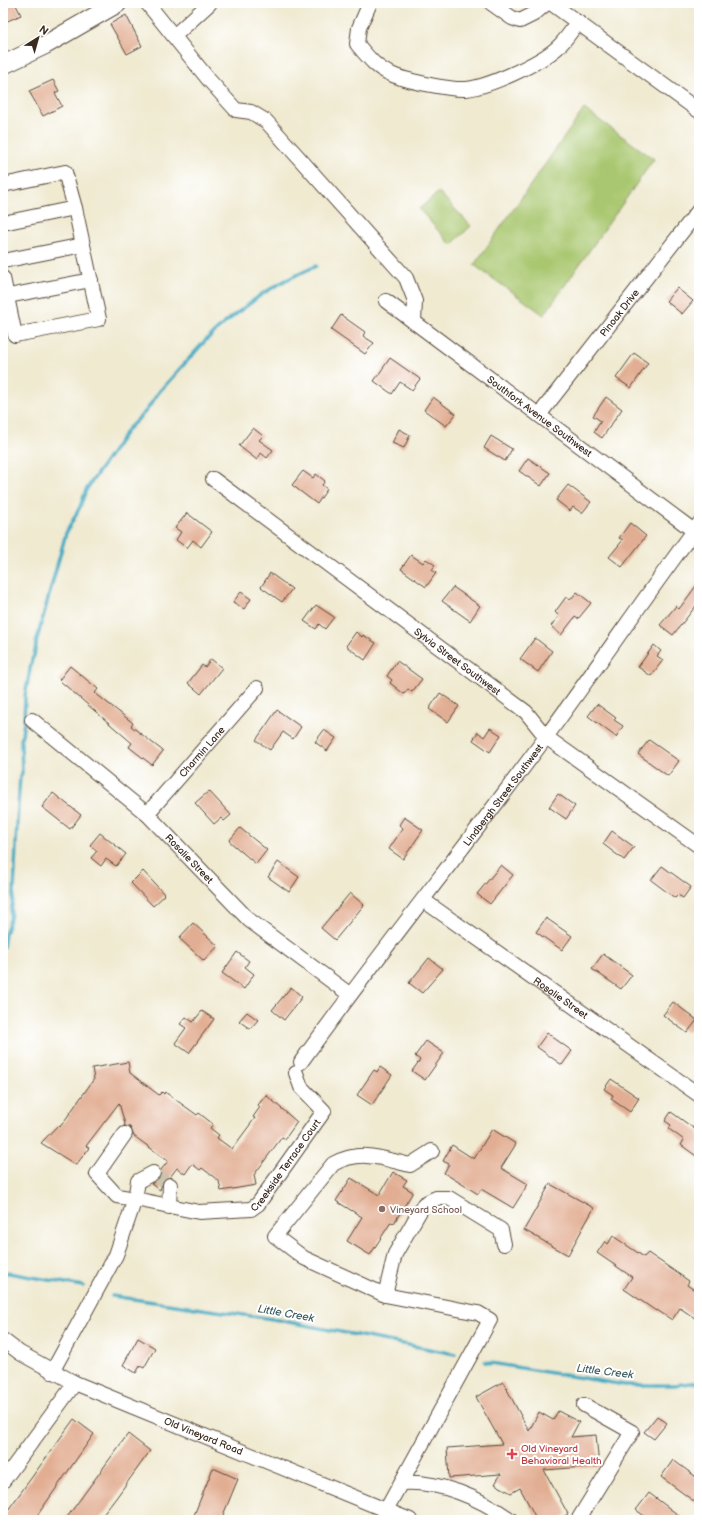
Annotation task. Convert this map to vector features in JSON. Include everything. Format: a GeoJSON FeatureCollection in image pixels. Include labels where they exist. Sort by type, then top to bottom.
{"type":"FeatureCollection","features":[{"type":"Feature","properties":{"kind":"main road"},"geometry":{"type":"LineString","coordinates":[[3,65],[45,45],[118,3]]}},
{"type":"Feature","properties":{"kind":"street"},"geometry":{"type":"LineString","coordinates":[[147,3],[236,110],[251,112],[266,121],[406,278],[415,302],[414,322]]}},
{"type":"Feature","properties":{"kind":"street"},"geometry":{"type":"LineString","coordinates":[[174,36],[210,3]]}},
{"type":"Feature","properties":{"kind":"street"},"geometry":{"type":"LineString","coordinates":[[370,3],[359,28],[357,44],[371,62],[391,75],[434,85],[465,89],[495,80],[536,62],[558,48],[578,22]]}},
{"type":"Feature","properties":{"kind":"street"},"geometry":{"type":"LineString","coordinates":[[491,3],[512,18],[520,21],[534,14],[547,3]]}},
{"type":"Feature","properties":{"kind":"street"},"geometry":{"type":"LineString","coordinates":[[551,3],[699,111]]}},
{"type":"Feature","properties":{"kind":"street"},"geometry":{"type":"LineString","coordinates":[[3,185],[65,172],[75,208],[99,319],[15,335],[5,297],[3,278]]}},
{"type":"Feature","properties":{"kind":"street"},"geometry":{"type":"LineString","coordinates":[[3,223],[75,208]]}},
{"type":"Feature","properties":{"kind":"street","name":"Pinoak Drive"},"geometry":{"type":"LineString","coordinates":[[539,415],[699,210]]}},
{"type":"Feature","properties":{"kind":"street"},"geometry":{"type":"LineString","coordinates":[[3,261],[83,245]]}},
{"type":"Feature","properties":{"kind":"street"},"geometry":{"type":"LineString","coordinates":[[5,297],[91,280]]}},
{"type":"Feature","properties":{"kind":"street","name":"Southfork Avenue Southwest"},"geometry":{"type":"LineString","coordinates":[[386,300],[539,415],[696,527]]}},
{"type":"Feature","properties":{"kind":"street","name":"Sylvia Street Southwest"},"geometry":{"type":"LineString","coordinates":[[213,479],[526,712],[546,737],[699,846]]}},
{"type":"Feature","properties":{"kind":"street","name":"Lindbergh Street Southwest"},"geometry":{"type":"LineString","coordinates":[[298,1067],[349,994],[423,900],[546,737],[696,527]]}},
{"type":"Feature","properties":{"kind":"street","name":"Charmin Lane"},"geometry":{"type":"LineString","coordinates":[[146,814],[256,688]]}},
{"type":"Feature","properties":{"kind":"street","name":"Rosalie Street"},"geometry":{"type":"LineString","coordinates":[[32,720],[146,814],[249,920],[349,994]]}},
{"type":"Feature","properties":{"kind":"street","name":"Rosalie Street"},"geometry":{"type":"LineString","coordinates":[[423,900],[699,1095]]}},
{"type":"Feature","properties":{"kind":"street","name":"Creekside Terrace Court"},"geometry":{"type":"LineString","coordinates":[[125,1134],[97,1174],[117,1196],[199,1212],[251,1208],[258,1204],[324,1111],[301,1087],[298,1067]]}},
{"type":"Feature","properties":{"kind":"street"},"geometry":{"type":"LineString","coordinates":[[386,1510],[490,1320],[478,1313],[385,1294],[304,1258],[275,1236],[333,1164],[344,1159],[366,1155],[410,1165],[432,1150]]}},
{"type":"Feature","properties":{"kind":"street"},"geometry":{"type":"LineString","coordinates":[[52,1372],[116,1255],[135,1199],[138,1181],[153,1173]]}},
{"type":"Feature","properties":{"kind":"street"},"geometry":{"type":"LineString","coordinates":[[170,1185],[170,1207]]}},
{"type":"Feature","properties":{"kind":"street"},"geometry":{"type":"LineString","coordinates":[[385,1294],[395,1254],[424,1204],[436,1198],[449,1198],[500,1230],[504,1244]]}},
{"type":"Feature","properties":{"kind":"street","name":"Old Vineyard Road"},"geometry":{"type":"LineString","coordinates":[[3,1340],[52,1372],[75,1383],[410,1520]]}},
{"type":"Feature","properties":{"kind":"street"},"geometry":{"type":"LineString","coordinates":[[3,1481],[75,1383]]}},
{"type":"Feature","properties":{"kind":"street"},"geometry":{"type":"LineString","coordinates":[[578,1520],[632,1432],[584,1405]]}},
{"type":"Feature","properties":{"kind":"street"},"geometry":{"type":"LineString","coordinates":[[401,1483],[418,1482],[450,1490],[491,1506],[511,1520]]}},
{"type":"Feature","properties":{"kind":"green space"},"geometry":{"type":"Polygon","coordinates":[[[584,109],[654,159],[544,315],[474,265],[584,109]]]}},
{"type":"Feature","properties":{"kind":"green space"},"geometry":{"type":"Polygon","coordinates":[[[439,192],[471,226],[451,245],[419,209],[439,192]]]}},
{"type":"Feature","properties":{"kind":"building"},"geometry":{"type":"Polygon","coordinates":[[[11,3],[15,3],[21,15],[3,23],[3,7],[11,3]]]}},
{"type":"Feature","properties":{"kind":"building"},"geometry":{"type":"Polygon","coordinates":[[[126,15],[142,46],[127,54],[110,24],[126,15]]]}},
{"type":"Feature","properties":{"kind":"building"},"geometry":{"type":"Polygon","coordinates":[[[53,80],[59,91],[55,93],[62,106],[43,116],[29,91],[53,80]]]}},
{"type":"Feature","properties":{"kind":"building"},"geometry":{"type":"Polygon","coordinates":[[[677,288],[693,301],[682,314],[666,301],[677,288]]]}},
{"type":"Feature","properties":{"kind":"building"},"geometry":{"type":"Polygon","coordinates":[[[341,315],[365,332],[363,336],[374,343],[365,354],[331,330],[341,315]]]}},
{"type":"Feature","properties":{"kind":"building"},"geometry":{"type":"Polygon","coordinates":[[[634,353],[648,363],[631,388],[616,378],[634,353]]]}},
{"type":"Feature","properties":{"kind":"building"},"geometry":{"type":"Polygon","coordinates":[[[390,358],[420,379],[412,390],[400,382],[392,394],[374,381],[390,358]]]}},
{"type":"Feature","properties":{"kind":"building"},"geometry":{"type":"Polygon","coordinates":[[[433,397],[456,414],[446,426],[424,410],[433,397]]]}},
{"type":"Feature","properties":{"kind":"building"},"geometry":{"type":"Polygon","coordinates":[[[606,397],[622,409],[602,438],[594,432],[601,421],[593,416],[606,397]]]}},
{"type":"Feature","properties":{"kind":"building"},"geometry":{"type":"Polygon","coordinates":[[[253,428],[263,436],[259,440],[273,450],[267,458],[261,453],[257,460],[239,446],[253,428]]]}},
{"type":"Feature","properties":{"kind":"building"},"geometry":{"type":"Polygon","coordinates":[[[399,429],[410,435],[404,448],[392,443],[399,429]]]}},
{"type":"Feature","properties":{"kind":"building"},"geometry":{"type":"Polygon","coordinates":[[[491,436],[512,449],[505,461],[484,448],[491,436]]]}},
{"type":"Feature","properties":{"kind":"building"},"geometry":{"type":"Polygon","coordinates":[[[528,458],[550,473],[541,486],[519,471],[528,458]]]}},
{"type":"Feature","properties":{"kind":"building"},"geometry":{"type":"Polygon","coordinates":[[[303,471],[313,478],[316,474],[325,481],[322,485],[327,489],[317,504],[292,485],[303,471]]]}},
{"type":"Feature","properties":{"kind":"building"},"geometry":{"type":"Polygon","coordinates":[[[568,485],[591,502],[582,513],[573,507],[570,511],[556,500],[568,485]]]}},
{"type":"Feature","properties":{"kind":"building"},"geometry":{"type":"Polygon","coordinates":[[[187,513],[212,532],[201,547],[193,540],[187,548],[176,540],[181,532],[175,528],[187,513]]]}},
{"type":"Feature","properties":{"kind":"building"},"geometry":{"type":"Polygon","coordinates":[[[630,523],[646,536],[622,567],[609,557],[623,540],[619,538],[630,523]]]}},
{"type":"Feature","properties":{"kind":"building"},"geometry":{"type":"Polygon","coordinates":[[[411,555],[423,563],[426,559],[435,565],[432,570],[436,573],[426,587],[401,569],[411,555]]]}},
{"type":"Feature","properties":{"kind":"building"},"geometry":{"type":"Polygon","coordinates":[[[270,573],[292,589],[282,602],[261,587],[270,573]]]}},
{"type":"Feature","properties":{"kind":"building"},"geometry":{"type":"Polygon","coordinates":[[[699,582],[699,602],[673,635],[660,625],[676,606],[679,609],[699,582]]]}},
{"type":"Feature","properties":{"kind":"building"},"geometry":{"type":"Polygon","coordinates":[[[453,587],[480,606],[470,621],[442,601],[453,587]]]}},
{"type":"Feature","properties":{"kind":"building"},"geometry":{"type":"Polygon","coordinates":[[[241,592],[251,599],[244,609],[233,602],[241,592]]]}},
{"type":"Feature","properties":{"kind":"building"},"geometry":{"type":"Polygon","coordinates":[[[577,592],[591,603],[578,619],[575,617],[561,635],[551,626],[559,616],[555,612],[566,597],[570,600],[577,592]]]}},
{"type":"Feature","properties":{"kind":"building"},"geometry":{"type":"Polygon","coordinates":[[[316,605],[334,617],[325,629],[319,624],[316,629],[304,621],[316,605]]]}},
{"type":"Feature","properties":{"kind":"building"},"geometry":{"type":"Polygon","coordinates":[[[356,632],[362,637],[363,635],[376,643],[365,660],[346,646],[356,632]]]}},
{"type":"Feature","properties":{"kind":"building"},"geometry":{"type":"Polygon","coordinates":[[[535,638],[552,651],[538,672],[520,659],[535,638]]]}},
{"type":"Feature","properties":{"kind":"building"},"geometry":{"type":"Polygon","coordinates":[[[654,645],[661,651],[657,656],[663,660],[651,676],[638,667],[654,645]]]}},
{"type":"Feature","properties":{"kind":"building"},"geometry":{"type":"Polygon","coordinates":[[[211,659],[222,668],[201,694],[188,683],[202,665],[205,667],[211,659]]]}},
{"type":"Feature","properties":{"kind":"building"},"geometry":{"type":"Polygon","coordinates":[[[397,661],[422,679],[412,692],[408,689],[404,694],[390,683],[392,680],[387,676],[397,661]]]}},
{"type":"Feature","properties":{"kind":"building"},"geometry":{"type":"Polygon","coordinates":[[[70,666],[98,689],[95,693],[133,723],[131,726],[163,751],[152,765],[129,747],[132,743],[59,680],[70,666]]]}},
{"type":"Feature","properties":{"kind":"building"},"geometry":{"type":"Polygon","coordinates":[[[440,693],[459,706],[448,722],[429,709],[440,693]]]}},
{"type":"Feature","properties":{"kind":"building"},"geometry":{"type":"Polygon","coordinates":[[[597,704],[616,718],[614,720],[623,726],[616,737],[588,716],[597,704]]]}},
{"type":"Feature","properties":{"kind":"building"},"geometry":{"type":"Polygon","coordinates":[[[277,710],[301,727],[293,739],[283,732],[270,750],[256,740],[277,710]]]}},
{"type":"Feature","properties":{"kind":"building"},"geometry":{"type":"Polygon","coordinates":[[[490,728],[501,735],[490,752],[473,740],[478,732],[484,737],[490,728]]]}},
{"type":"Feature","properties":{"kind":"building"},"geometry":{"type":"Polygon","coordinates":[[[324,730],[336,738],[327,751],[315,742],[324,730]]]}},
{"type":"Feature","properties":{"kind":"building"},"geometry":{"type":"Polygon","coordinates":[[[649,740],[679,761],[668,776],[638,754],[649,740]]]}},
{"type":"Feature","properties":{"kind":"building"},"geometry":{"type":"Polygon","coordinates":[[[209,791],[231,815],[224,821],[221,818],[214,824],[195,803],[209,791]]]}},
{"type":"Feature","properties":{"kind":"building"},"geometry":{"type":"Polygon","coordinates":[[[53,793],[81,815],[70,829],[42,807],[53,793]]]}},
{"type":"Feature","properties":{"kind":"building"},"geometry":{"type":"Polygon","coordinates":[[[558,794],[575,806],[566,819],[549,807],[558,794]]]}},
{"type":"Feature","properties":{"kind":"building"},"geometry":{"type":"Polygon","coordinates":[[[404,817],[423,830],[403,859],[389,849],[403,828],[399,825],[404,817]]]}},
{"type":"Feature","properties":{"kind":"building"},"geometry":{"type":"Polygon","coordinates":[[[240,828],[267,850],[256,864],[229,841],[240,828]]]}},
{"type":"Feature","properties":{"kind":"building"},"geometry":{"type":"Polygon","coordinates":[[[612,831],[634,847],[624,860],[603,844],[612,831]]]}},
{"type":"Feature","properties":{"kind":"building"},"geometry":{"type":"Polygon","coordinates":[[[100,833],[126,854],[116,866],[106,859],[101,866],[91,858],[97,851],[90,845],[100,833]]]}},
{"type":"Feature","properties":{"kind":"building"},"geometry":{"type":"Polygon","coordinates":[[[278,862],[299,877],[289,892],[268,877],[278,862]]]}},
{"type":"Feature","properties":{"kind":"building"},"geometry":{"type":"Polygon","coordinates":[[[501,865],[513,875],[490,904],[477,894],[501,865]]]}},
{"type":"Feature","properties":{"kind":"building"},"geometry":{"type":"Polygon","coordinates":[[[662,866],[691,887],[683,898],[678,895],[675,898],[651,880],[662,866]]]}},
{"type":"Feature","properties":{"kind":"building"},"geometry":{"type":"Polygon","coordinates":[[[143,871],[165,895],[153,906],[131,883],[143,871]]]}},
{"type":"Feature","properties":{"kind":"building"},"geometry":{"type":"Polygon","coordinates":[[[350,893],[364,905],[335,940],[321,928],[350,893]]]}},
{"type":"Feature","properties":{"kind":"building"},"geometry":{"type":"Polygon","coordinates":[[[546,918],[572,936],[562,950],[536,932],[546,918]]]}},
{"type":"Feature","properties":{"kind":"building"},"geometry":{"type":"Polygon","coordinates":[[[193,923],[218,946],[204,961],[179,938],[193,923]]]}},
{"type":"Feature","properties":{"kind":"building"},"geometry":{"type":"Polygon","coordinates":[[[237,952],[249,961],[245,967],[254,974],[244,989],[222,973],[237,952]]]}},
{"type":"Feature","properties":{"kind":"building"},"geometry":{"type":"Polygon","coordinates":[[[603,954],[632,975],[621,989],[592,969],[603,954]]]}},
{"type":"Feature","properties":{"kind":"building"},"geometry":{"type":"Polygon","coordinates":[[[429,958],[443,969],[422,993],[409,983],[429,958]]]}},
{"type":"Feature","properties":{"kind":"building"},"geometry":{"type":"Polygon","coordinates":[[[291,987],[302,997],[284,1020],[272,1010],[291,987]]]}},
{"type":"Feature","properties":{"kind":"building"},"geometry":{"type":"Polygon","coordinates":[[[673,1002],[697,1020],[687,1033],[663,1015],[673,1002]]]}},
{"type":"Feature","properties":{"kind":"building"},"geometry":{"type":"Polygon","coordinates":[[[202,1011],[214,1019],[189,1053],[175,1043],[186,1028],[180,1024],[186,1017],[193,1022],[202,1011]]]}},
{"type":"Feature","properties":{"kind":"building"},"geometry":{"type":"Polygon","coordinates":[[[247,1012],[258,1020],[250,1029],[239,1021],[247,1012]]]}},
{"type":"Feature","properties":{"kind":"building"},"geometry":{"type":"Polygon","coordinates":[[[547,1033],[572,1051],[562,1065],[537,1047],[547,1033]]]}},
{"type":"Feature","properties":{"kind":"building"},"geometry":{"type":"Polygon","coordinates":[[[426,1041],[444,1053],[425,1080],[412,1071],[420,1060],[415,1056],[426,1041]]]}},
{"type":"Feature","properties":{"kind":"building"},"geometry":{"type":"Polygon","coordinates":[[[128,1062],[130,1073],[159,1095],[162,1092],[164,1094],[165,1092],[197,1115],[199,1113],[213,1124],[210,1128],[219,1135],[217,1138],[232,1149],[255,1118],[253,1117],[260,1107],[258,1105],[266,1095],[297,1122],[285,1139],[282,1137],[254,1175],[256,1185],[221,1191],[219,1181],[202,1168],[200,1170],[192,1164],[185,1174],[177,1168],[170,1177],[163,1180],[160,1190],[151,1184],[160,1178],[161,1170],[168,1161],[134,1136],[130,1127],[124,1126],[125,1124],[119,1103],[86,1146],[89,1148],[76,1165],[41,1143],[58,1125],[60,1127],[94,1079],[92,1068],[128,1062]]]}},
{"type":"Feature","properties":{"kind":"building"},"geometry":{"type":"Polygon","coordinates":[[[380,1067],[392,1075],[372,1105],[357,1095],[374,1070],[377,1072],[380,1067]]]}},
{"type":"Feature","properties":{"kind":"building"},"geometry":{"type":"Polygon","coordinates":[[[611,1079],[639,1098],[630,1112],[611,1099],[613,1095],[604,1089],[611,1079]]]}},
{"type":"Feature","properties":{"kind":"building"},"geometry":{"type":"Polygon","coordinates":[[[671,1112],[699,1132],[699,1158],[681,1145],[684,1140],[669,1129],[671,1125],[665,1121],[671,1112]]]}},
{"type":"Feature","properties":{"kind":"building"},"geometry":{"type":"Polygon","coordinates":[[[492,1129],[516,1144],[501,1168],[528,1184],[513,1208],[481,1189],[478,1194],[444,1173],[449,1164],[443,1161],[452,1145],[474,1159],[492,1129]]]}},
{"type":"Feature","properties":{"kind":"building"},"geometry":{"type":"Polygon","coordinates":[[[393,1172],[407,1180],[403,1186],[413,1192],[394,1223],[391,1222],[370,1255],[347,1241],[362,1217],[336,1201],[351,1178],[379,1195],[393,1172]]]}},
{"type":"Feature","properties":{"kind":"building"},"geometry":{"type":"Polygon","coordinates":[[[550,1184],[594,1208],[568,1255],[524,1230],[550,1184]]]}},
{"type":"Feature","properties":{"kind":"building"},"geometry":{"type":"Polygon","coordinates":[[[613,1236],[644,1257],[648,1253],[689,1281],[687,1285],[699,1293],[699,1321],[680,1308],[672,1320],[624,1289],[632,1277],[597,1253],[605,1241],[608,1244],[613,1236]]]}},
{"type":"Feature","properties":{"kind":"building"},"geometry":{"type":"Polygon","coordinates":[[[138,1338],[155,1348],[144,1368],[140,1366],[136,1373],[123,1365],[138,1338]]]}},
{"type":"Feature","properties":{"kind":"building"},"geometry":{"type":"Polygon","coordinates":[[[503,1382],[529,1431],[539,1412],[553,1420],[558,1411],[579,1422],[571,1437],[596,1435],[599,1466],[544,1470],[568,1514],[558,1520],[537,1520],[520,1488],[511,1493],[495,1484],[501,1474],[449,1478],[447,1448],[502,1444],[476,1397],[503,1382]]]}},
{"type":"Feature","properties":{"kind":"building"},"geometry":{"type":"Polygon","coordinates":[[[657,1416],[667,1423],[654,1439],[644,1432],[657,1416]]]}},
{"type":"Feature","properties":{"kind":"building"},"geometry":{"type":"Polygon","coordinates":[[[74,1419],[94,1434],[34,1520],[3,1520],[3,1517],[74,1419]]]}},
{"type":"Feature","properties":{"kind":"building"},"geometry":{"type":"Polygon","coordinates":[[[128,1434],[150,1451],[116,1498],[99,1520],[65,1520],[128,1434]]]}},
{"type":"Feature","properties":{"kind":"building"},"geometry":{"type":"Polygon","coordinates":[[[673,1460],[699,1479],[699,1505],[661,1477],[673,1460]]]}},
{"type":"Feature","properties":{"kind":"building"},"geometry":{"type":"Polygon","coordinates":[[[213,1468],[238,1479],[221,1520],[192,1520],[213,1468]]]}},
{"type":"Feature","properties":{"kind":"building"},"geometry":{"type":"Polygon","coordinates":[[[649,1493],[685,1520],[650,1520],[636,1510],[649,1493]]]}},
{"type":"Feature","properties":{"kind":"waterway"},"geometry":{"type":"LineString","coordinates":[[3,947],[5,934],[10,919],[14,892],[20,776],[22,774],[21,741],[24,722],[25,696],[37,639],[66,533],[80,507],[86,490],[128,429],[146,411],[159,392],[205,341],[227,321],[262,294],[286,280],[316,266]]}},
{"type":"Feature","properties":{"kind":"waterway","name":"Little Creek"},"geometry":{"type":"LineString","coordinates":[[3,1272],[83,1286]]}},
{"type":"Feature","properties":{"kind":"waterway","name":"Little Creek"},"geometry":{"type":"LineString","coordinates":[[112,1296],[273,1319],[455,1354]]}},
{"type":"Feature","properties":{"kind":"waterway","name":"Little Creek"},"geometry":{"type":"LineString","coordinates":[[485,1362],[625,1385],[674,1385],[699,1382]]}},
{"type":"Feature","properties":{"kind":"tunnel"},"geometry":{"type":"LineString","coordinates":[[153,1173],[170,1185]]}},
{"type":"Feature","properties":{"kind":"place","name":"Vineyard School"},"geometry":{"type":"Point","coordinates":[382,1209]}},
{"type":"Feature","properties":{"kind":"place","name":"Old Vineyard Behavioral Health"},"geometry":{"type":"Point","coordinates":[512,1454]}}]}
